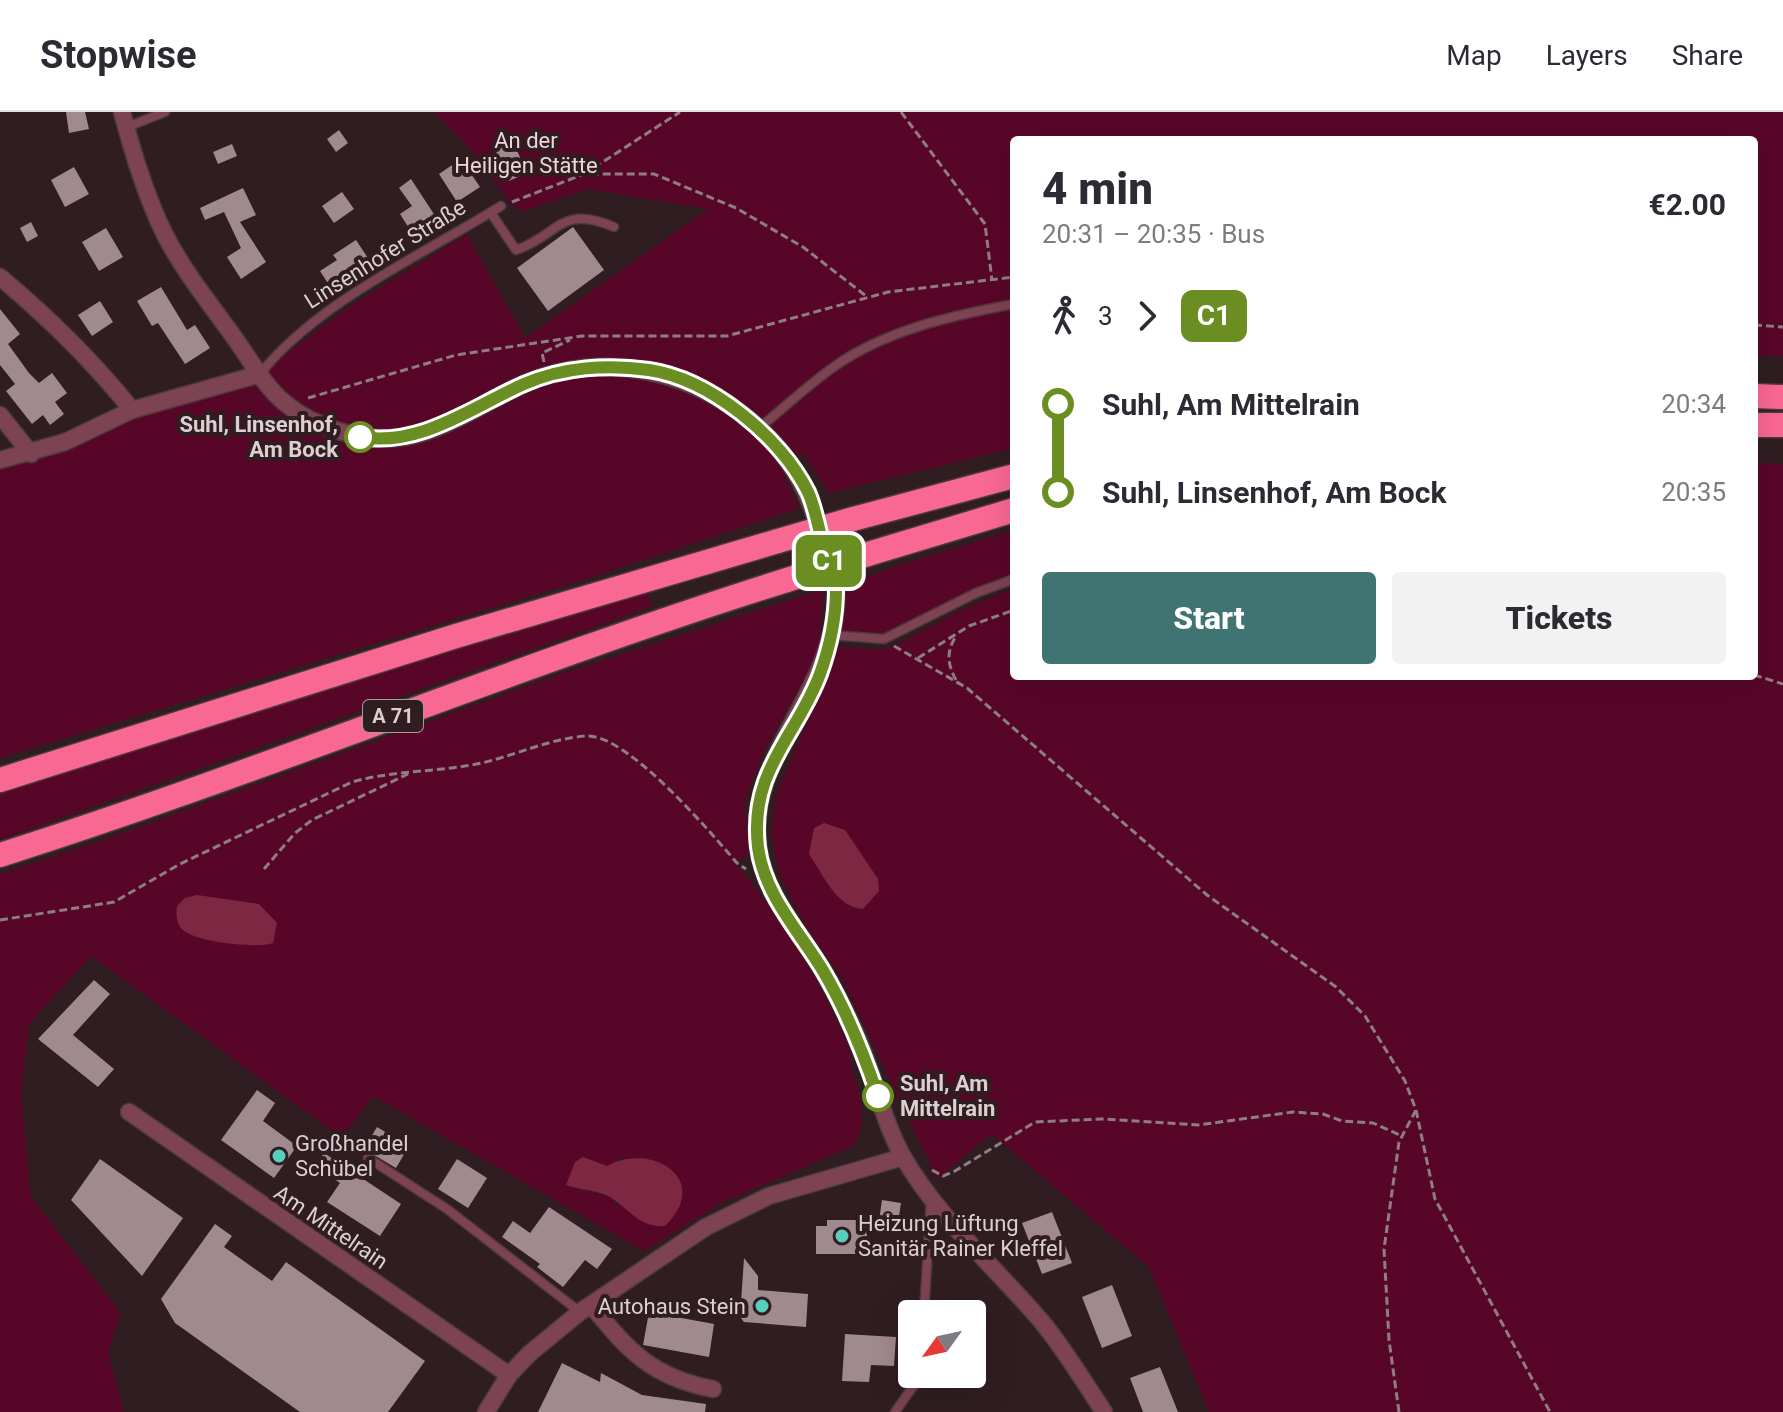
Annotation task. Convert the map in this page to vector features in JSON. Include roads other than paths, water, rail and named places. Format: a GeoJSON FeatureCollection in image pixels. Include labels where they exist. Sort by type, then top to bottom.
{"type":"FeatureCollection","features":[{"type":"Feature","properties":{"kind":"highway"},"geometry":{"type":"LineString","coordinates":[[1758,396],[1783,397]]}},
{"type":"Feature","properties":{"kind":"highway"},"geometry":{"type":"LineString","coordinates":[[1758,425],[1783,425]]}},
{"type":"Feature","properties":{"kind":"highway","name":"A 71"},"geometry":{"type":"LineString","coordinates":[[0,780],[456,636],[853,519],[1010,477]]}},
{"type":"Feature","properties":{"kind":"highway","name":"A 71"},"geometry":{"type":"LineString","coordinates":[[0,855],[101,823],[656,621],[1010,511]]}},
{"type":"Feature","properties":{"kind":"street"},"geometry":{"type":"LineString","coordinates":[[124,120],[142,184],[167,238],[260,374],[286,404],[333,429],[365,438],[397,438],[422,433],[548,376],[600,366],[652,370],[707,391],[759,428],[786,457],[809,493],[836,588],[830,635],[820,675],[775,754],[762,790],[756,823],[765,876],[777,902],[823,971],[859,1042],[883,1112],[903,1157],[931,1196],[1046,1327],[1104,1412]]}},
{"type":"Feature","properties":{"kind":"street"},"geometry":{"type":"LineString","coordinates":[[0,277],[48,316],[99,368],[132,410]]}},
{"type":"Feature","properties":{"kind":"street"},"geometry":{"type":"LineString","coordinates":[[0,460],[31,454],[132,410],[260,374]]}},
{"type":"Feature","properties":{"kind":"street"},"geometry":{"type":"LineString","coordinates":[[0,415],[31,454]]}},
{"type":"Feature","properties":{"kind":"street","name":"Am Mittelrain"},"geometry":{"type":"LineString","coordinates":[[129,1112],[509,1375]]}},
{"type":"Feature","properties":{"kind":"street"},"geometry":{"type":"LineString","coordinates":[[486,1412],[509,1375],[585,1308],[706,1227],[769,1196],[903,1157]]}},
{"type":"Feature","properties":{"kind":"street"},"geometry":{"type":"LineString","coordinates":[[585,1308],[629,1352],[652,1369],[713,1389]]}},
{"type":"Feature","properties":{"kind":"lane"},"geometry":{"type":"LineString","coordinates":[[124,120],[165,112]]}},
{"type":"Feature","properties":{"kind":"lane","name":"Linsenhofer Straße"},"geometry":{"type":"LineString","coordinates":[[260,374],[278,352],[342,303],[501,206]]}},
{"type":"Feature","properties":{"kind":"lane"},"geometry":{"type":"LineString","coordinates":[[491,213],[516,250],[576,218],[591,217],[614,227]]}},
{"type":"Feature","properties":{"kind":"lane"},"geometry":{"type":"LineString","coordinates":[[759,428],[836,365],[882,341],[958,315],[1010,305]]}},
{"type":"Feature","properties":{"kind":"lane"},"geometry":{"type":"LineString","coordinates":[[830,635],[884,639],[976,593],[1010,580]]}},
{"type":"Feature","properties":{"kind":"lane"},"geometry":{"type":"LineString","coordinates":[[368,1158],[447,1209],[585,1308]]}},
{"type":"Feature","properties":{"kind":"lane"},"geometry":{"type":"LineString","coordinates":[[925,1300],[931,1196]]}},
{"type":"Feature","properties":{"kind":"lane"},"geometry":{"type":"LineString","coordinates":[[895,1412],[900,1399],[910,1388]]}},
{"type":"Feature","properties":{"kind":"place","name":"Suhl, Linsenhof, Am Bock"},"geometry":{"type":"Point","coordinates":[360,437]}},
{"type":"Feature","properties":{"kind":"place","name":"Suhl, Am Mittelrain"},"geometry":{"type":"Point","coordinates":[878,1096]}},
{"type":"Feature","properties":{"kind":"place","name":"Großhandel Schübel"},"geometry":{"type":"Point","coordinates":[279,1156]}},
{"type":"Feature","properties":{"kind":"place","name":"Heizung Lüftung Sanitär Rainer Kleffel"},"geometry":{"type":"Point","coordinates":[842,1236]}},
{"type":"Feature","properties":{"kind":"place","name":"Autohaus Stein"},"geometry":{"type":"Point","coordinates":[762,1306]}},
{"type":"Feature","properties":{"kind":"park label","name":"An der Heiligen Stätte"},"geometry":{"type":"Point","coordinates":[526,152]}}]}
